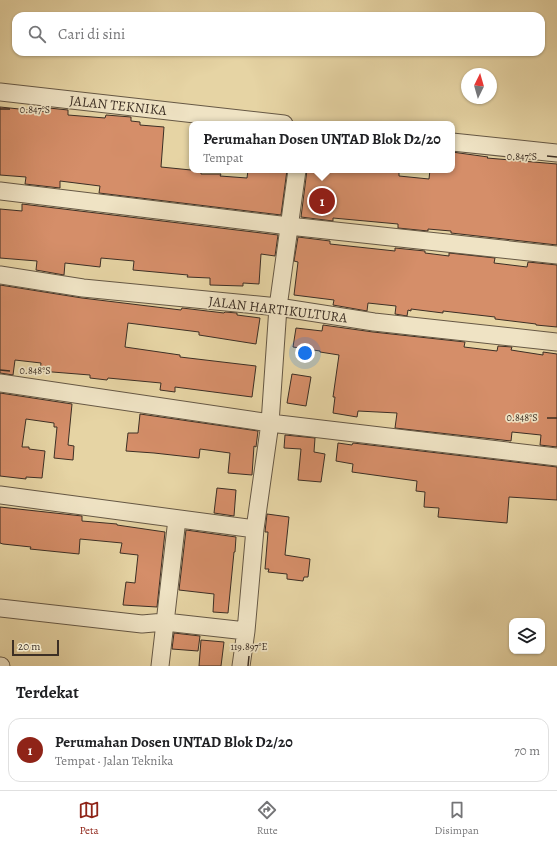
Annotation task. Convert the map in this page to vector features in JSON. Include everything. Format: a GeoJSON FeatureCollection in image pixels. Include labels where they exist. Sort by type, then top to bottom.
{"type":"FeatureCollection","features":[{"type":"Feature","properties":{"kind":"street","name":"JALAN TEKNIKA"},"geometry":{"type":"LineString","coordinates":[[0,92],[257,121]]}},
{"type":"Feature","properties":{"kind":"street"},"geometry":{"type":"LineString","coordinates":[[455,142],[557,153]]}},
{"type":"Feature","properties":{"kind":"street"},"geometry":{"type":"LineString","coordinates":[[241,666],[246,631],[255,528],[270,423],[278,307],[297,173]]}},
{"type":"Feature","properties":{"kind":"street"},"geometry":{"type":"LineString","coordinates":[[0,191],[289,226],[557,255]]}},
{"type":"Feature","properties":{"kind":"street","name":"JALAN HARTIKULTURA"},"geometry":{"type":"LineString","coordinates":[[0,275],[83,288],[278,307],[374,322],[557,342]]}},
{"type":"Feature","properties":{"kind":"street"},"geometry":{"type":"LineString","coordinates":[[0,383],[270,423],[557,457]]}},
{"type":"Feature","properties":{"kind":"street"},"geometry":{"type":"LineString","coordinates":[[0,495],[255,528]]}},
{"type":"Feature","properties":{"kind":"street"},"geometry":{"type":"LineString","coordinates":[[160,666],[177,519]]}},
{"type":"Feature","properties":{"kind":"street"},"geometry":{"type":"LineString","coordinates":[[0,608],[142,624],[165,622],[246,631]]}},
{"type":"Feature","properties":{"kind":"building"},"geometry":{"type":"Polygon","coordinates":[[[0,107],[48,112],[49,108],[68,110],[68,115],[105,118],[106,115],[131,117],[131,121],[140,122],[140,125],[164,127],[161,167],[189,170],[189,173],[221,174],[220,176],[247,178],[248,173],[287,173],[281,215],[99,193],[100,186],[60,181],[60,188],[25,184],[26,177],[0,175],[0,107]]]}},
{"type":"Feature","properties":{"kind":"building"},"geometry":{"type":"Polygon","coordinates":[[[455,152],[488,157],[487,158],[557,164],[557,245],[451,233],[451,231],[428,229],[428,231],[398,228],[398,224],[333,218],[333,221],[301,217],[307,173],[399,173],[399,176],[429,179],[430,173],[455,173],[455,152]]]}},
{"type":"Feature","properties":{"kind":"building"},"geometry":{"type":"Polygon","coordinates":[[[22,204],[278,235],[275,256],[261,254],[259,284],[243,283],[243,286],[210,285],[210,278],[187,277],[188,275],[133,270],[134,261],[101,258],[100,267],[65,263],[64,275],[36,270],[37,261],[0,258],[0,209],[22,211],[22,204]]]}},
{"type":"Feature","properties":{"kind":"building"},"geometry":{"type":"Polygon","coordinates":[[[298,237],[330,241],[330,244],[395,251],[395,248],[425,251],[425,253],[449,256],[449,253],[495,258],[494,263],[527,267],[528,262],[557,265],[557,327],[495,319],[495,317],[443,311],[443,313],[411,309],[411,311],[408,310],[407,316],[395,314],[396,306],[368,303],[367,311],[333,305],[334,300],[294,295],[298,262],[294,261],[298,237]]]}},
{"type":"Feature","properties":{"kind":"building"},"geometry":{"type":"Polygon","coordinates":[[[0,285],[82,298],[181,310],[182,308],[237,313],[237,315],[260,318],[256,344],[199,335],[199,332],[128,323],[125,347],[180,355],[180,357],[256,366],[252,397],[175,387],[175,392],[160,390],[161,383],[108,378],[107,380],[90,378],[90,375],[40,371],[41,363],[15,360],[13,375],[0,373],[0,285]]]}},
{"type":"Feature","properties":{"kind":"building"},"geometry":{"type":"Polygon","coordinates":[[[323,325],[465,342],[464,347],[497,351],[498,346],[512,347],[511,350],[543,355],[543,352],[557,354],[557,447],[540,445],[541,435],[512,432],[511,441],[395,428],[397,413],[358,411],[357,417],[333,413],[335,397],[333,397],[339,355],[293,347],[296,328],[322,331],[323,325]]]}},
{"type":"Feature","properties":{"kind":"building"},"geometry":{"type":"Polygon","coordinates":[[[292,374],[311,377],[306,406],[287,403],[292,374]]]}},
{"type":"Feature","properties":{"kind":"building"},"geometry":{"type":"Polygon","coordinates":[[[0,393],[72,404],[68,445],[74,446],[73,460],[54,458],[57,427],[54,427],[54,423],[26,419],[22,447],[45,451],[42,478],[26,477],[26,479],[0,476],[0,393]]]}},
{"type":"Feature","properties":{"kind":"building"},"geometry":{"type":"Polygon","coordinates":[[[140,414],[258,431],[256,447],[254,446],[252,475],[228,473],[230,453],[200,449],[199,458],[126,451],[128,433],[138,433],[140,414]]]}},
{"type":"Feature","properties":{"kind":"building"},"geometry":{"type":"Polygon","coordinates":[[[285,435],[315,438],[314,452],[325,454],[321,482],[298,480],[301,449],[284,448],[285,435]]]}},
{"type":"Feature","properties":{"kind":"building"},"geometry":{"type":"Polygon","coordinates":[[[338,443],[352,445],[353,443],[557,467],[557,500],[509,497],[507,523],[438,517],[439,508],[424,507],[425,492],[416,491],[417,481],[352,472],[353,464],[336,461],[338,443]]]}},
{"type":"Feature","properties":{"kind":"building"},"geometry":{"type":"Polygon","coordinates":[[[217,488],[236,490],[234,516],[214,513],[217,488]]]}},
{"type":"Feature","properties":{"kind":"building"},"geometry":{"type":"Polygon","coordinates":[[[0,507],[82,516],[82,521],[117,524],[165,532],[157,607],[123,605],[126,582],[135,583],[138,555],[120,553],[122,543],[80,539],[79,554],[30,549],[31,547],[3,544],[0,543],[0,507]]]}},
{"type":"Feature","properties":{"kind":"building"},"geometry":{"type":"Polygon","coordinates":[[[267,514],[289,517],[285,555],[310,559],[308,577],[304,577],[303,581],[287,579],[287,574],[268,572],[269,569],[265,569],[268,532],[265,532],[267,514]]]}},
{"type":"Feature","properties":{"kind":"building"},"geometry":{"type":"Polygon","coordinates":[[[186,530],[236,537],[228,613],[213,612],[214,594],[179,590],[186,530]]]}},
{"type":"Feature","properties":{"kind":"building"},"geometry":{"type":"Polygon","coordinates":[[[174,633],[200,636],[198,651],[172,649],[174,633]]]}},
{"type":"Feature","properties":{"kind":"building"},"geometry":{"type":"Polygon","coordinates":[[[201,640],[224,642],[221,666],[199,666],[201,640]]]}},
{"type":"Feature","properties":{"kind":"place","name":"Perumahan Dosen UNTAD Blok D2/20"},"geometry":{"type":"Point","coordinates":[322,201]}}]}
